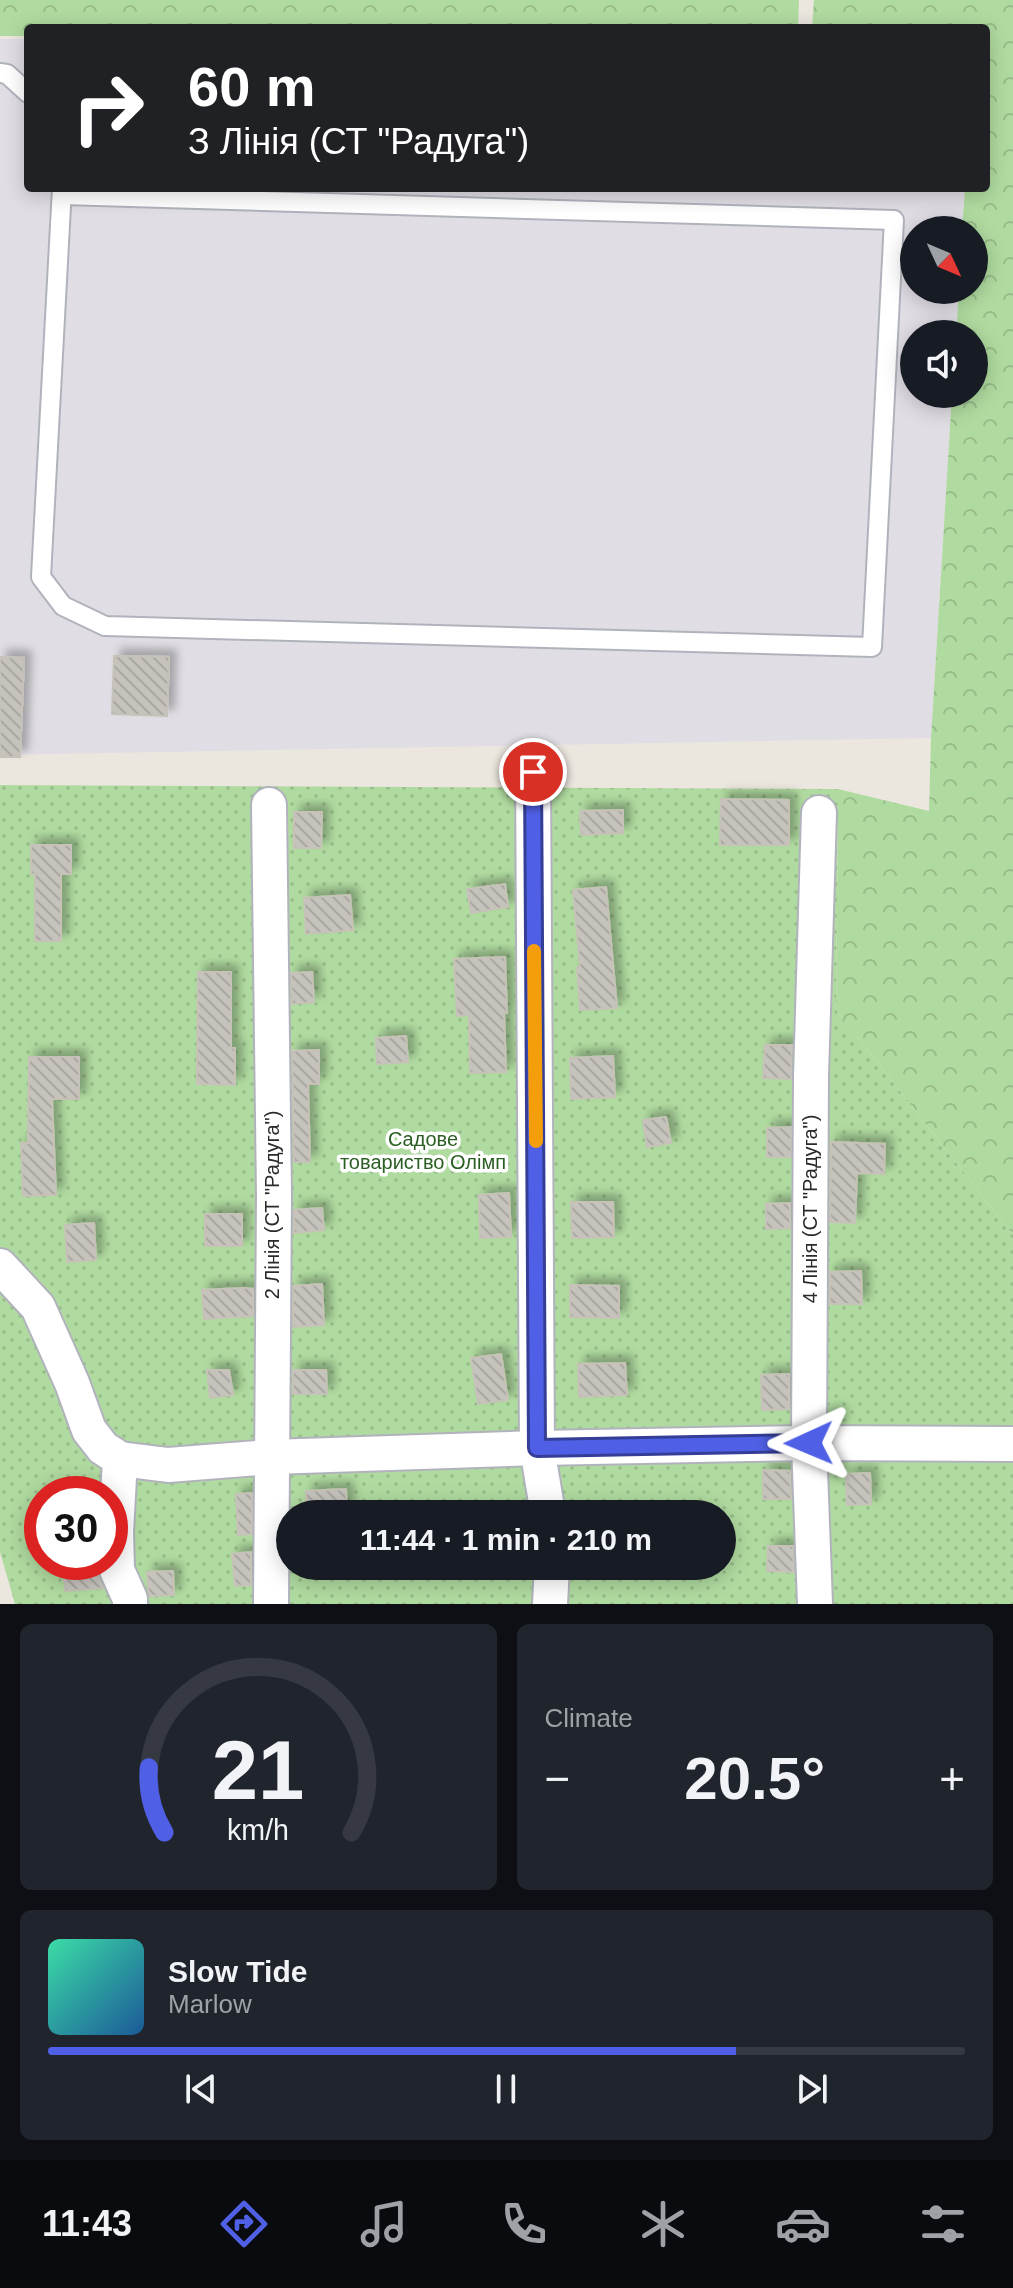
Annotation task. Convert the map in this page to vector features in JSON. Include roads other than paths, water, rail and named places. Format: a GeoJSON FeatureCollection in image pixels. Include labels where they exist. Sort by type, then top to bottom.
{"type":"FeatureCollection","features":[{"type":"Feature","properties":{"kind":"street"},"geometry":{"type":"LineString","coordinates":[[533,772],[537,1448],[546,1500]]}},
{"type":"Feature","properties":{"kind":"street","name":"2 Лінія (СТ \"Радуга\")"},"geometry":{"type":"LineString","coordinates":[[269,805],[274,1196],[271,1604]]}},
{"type":"Feature","properties":{"kind":"street","name":"4 Лінія (СТ \"Радуга\")"},"geometry":{"type":"LineString","coordinates":[[815,1604],[809,1443],[811,1076],[819,813]]}},
{"type":"Feature","properties":{"kind":"street"},"geometry":{"type":"LineString","coordinates":[[0,1266],[38,1307],[89,1430],[103,1448],[120,1459],[168,1465],[271,1457],[537,1448],[809,1443],[1013,1444]]}},
{"type":"Feature","properties":{"kind":"street"},"geometry":{"type":"LineString","coordinates":[[120,1459],[117,1570],[130,1604]]}},
{"type":"Feature","properties":{"kind":"street"},"geometry":{"type":"LineString","coordinates":[[550,1604],[551,1580]]}},
{"type":"Feature","properties":{"kind":"lane"},"geometry":{"type":"LineString","coordinates":[[0,73],[7,74],[24,89]]}},
{"type":"Feature","properties":{"kind":"lane"},"geometry":{"type":"LineString","coordinates":[[62,192],[894,220],[872,647],[105,626],[63,606],[41,577],[62,192]]}},
{"type":"Feature","properties":{"kind":"park label","name":"Садове товариство Олімп"},"geometry":{"type":"Point","coordinates":[423,1150]}}]}
